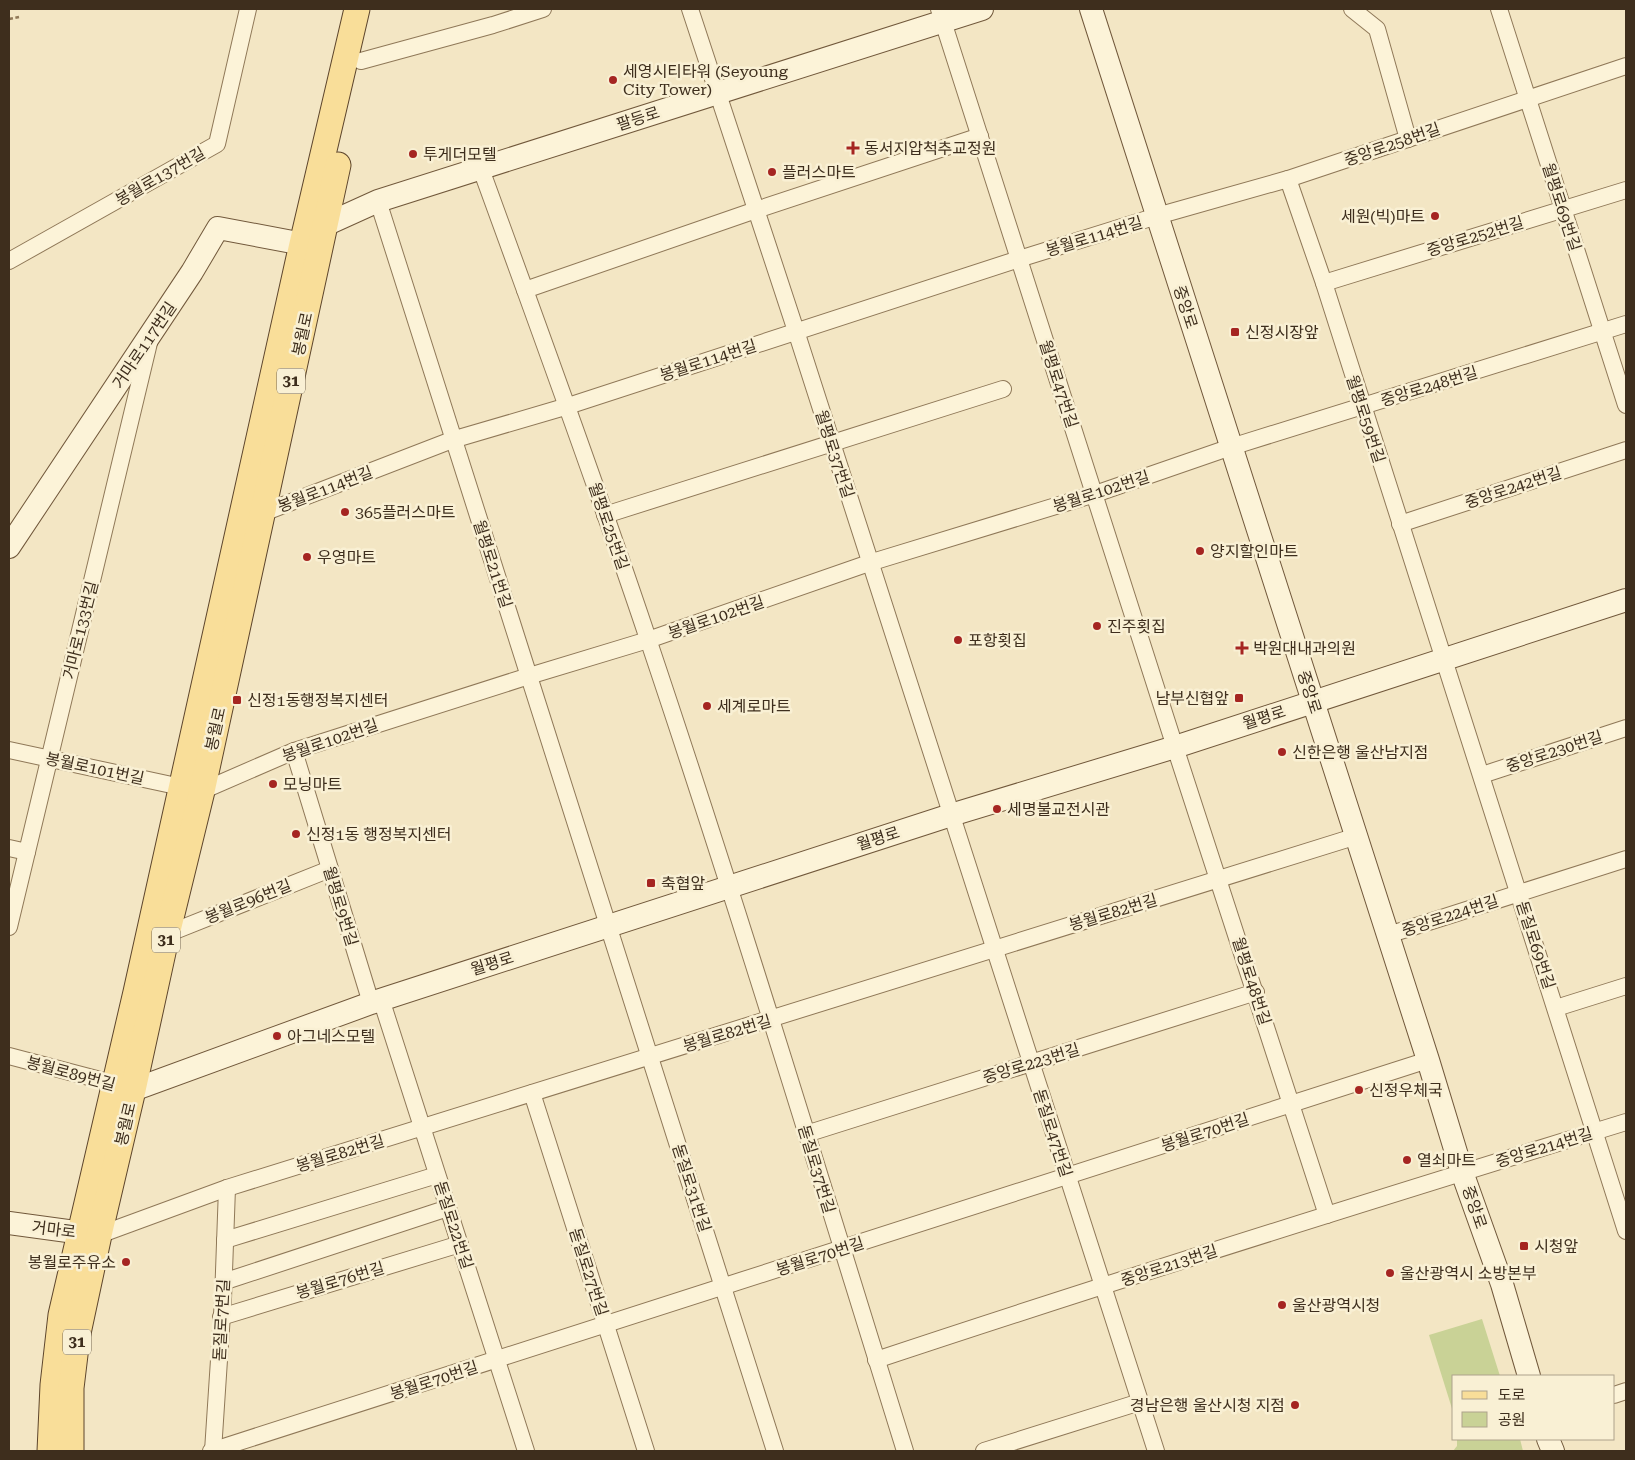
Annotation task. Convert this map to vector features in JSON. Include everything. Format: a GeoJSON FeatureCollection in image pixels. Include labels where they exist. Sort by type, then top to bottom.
{"type":"FeatureCollection","features":[{"type":"Feature","properties":{"kind":"main road"},"geometry":{"type":"LineString","coordinates":[[203,736],[316,239],[357,9]]}},
{"type":"Feature","properties":{"kind":"main road","name":"봉월로"},"geometry":{"type":"LineString","coordinates":[[71,1451],[72,1388],[89,1233],[123,1087],[167,934],[203,736],[263,513],[316,239],[373,9]]}},
{"type":"Feature","properties":{"kind":"main road","name":"팔등로"},"geometry":{"type":"LineString","coordinates":[[316,239],[378,202],[718,93],[941,15],[982,9]]}},
{"type":"Feature","properties":{"kind":"main road","name":"중앙로"},"geometry":{"type":"LineString","coordinates":[[1091,9],[1357,836],[1462,1172],[1502,1284],[1529,1375]]}},
{"type":"Feature","properties":{"kind":"main road","name":"거마로117번길"},"geometry":{"type":"LineString","coordinates":[[9,547],[192,272],[218,228],[316,239]]}},
{"type":"Feature","properties":{"kind":"main road","name":"월평로"},"geometry":{"type":"LineString","coordinates":[[123,1087],[376,1001],[729,886],[951,815],[1175,747],[1626,600]]}},
{"type":"Feature","properties":{"kind":"main road"},"geometry":{"type":"LineString","coordinates":[[123,1087],[192,789]]}},
{"type":"Feature","properties":{"kind":"main road","name":"거마로"},"geometry":{"type":"LineString","coordinates":[[9,1223],[89,1233]]}},
{"type":"Feature","properties":{"kind":"main road"},"geometry":{"type":"LineString","coordinates":[[50,1451],[53,1385],[61,1315],[89,1233]]}},
{"type":"Feature","properties":{"kind":"street","name":"봉월로137번길"},"geometry":{"type":"LineString","coordinates":[[9,261],[217,144],[248,9]]}},
{"type":"Feature","properties":{"kind":"street"},"geometry":{"type":"LineString","coordinates":[[361,61],[493,25],[542,9]]}},
{"type":"Feature","properties":{"kind":"street","name":"월평로37번길"},"geometry":{"type":"LineString","coordinates":[[690,9],[796,331],[951,815]]}},
{"type":"Feature","properties":{"kind":"street"},"geometry":{"type":"LineString","coordinates":[[1352,9],[1377,29],[1408,139]]}},
{"type":"Feature","properties":{"kind":"street","name":"월평로69번길"},"geometry":{"type":"LineString","coordinates":[[1498,9],[1626,406]]}},
{"type":"Feature","properties":{"kind":"street","name":"월평로47번길"},"geometry":{"type":"LineString","coordinates":[[941,15],[1175,747]]}},
{"type":"Feature","properties":{"kind":"street","name":"중앙로258번길"},"geometry":{"type":"LineString","coordinates":[[1157,216],[1288,179],[1626,66]]}},
{"type":"Feature","properties":{"kind":"street"},"geometry":{"type":"LineString","coordinates":[[525,290],[756,210],[980,136]]}},
{"type":"Feature","properties":{"kind":"street","name":"월평로25번길"},"geometry":{"type":"LineString","coordinates":[[481,169],[568,406],[729,886]]}},
{"type":"Feature","properties":{"kind":"street","name":"월평로59번길"},"geometry":{"type":"LineString","coordinates":[[1288,179],[1324,283],[1443,659]]}},
{"type":"Feature","properties":{"kind":"street","name":"중앙로252번길"},"geometry":{"type":"LineString","coordinates":[[1324,283],[1626,190]]}},
{"type":"Feature","properties":{"kind":"street","name":"월평로21번길"},"geometry":{"type":"LineString","coordinates":[[378,202],[452,440],[608,926]]}},
{"type":"Feature","properties":{"kind":"street","name":"봉월로114번길"},"geometry":{"type":"LineString","coordinates":[[263,513],[452,440],[568,406],[1157,216]]}},
{"type":"Feature","properties":{"kind":"street","name":"중앙로248번길"},"geometry":{"type":"LineString","coordinates":[[1231,447],[1626,324]]}},
{"type":"Feature","properties":{"kind":"street","name":"거마로133번길"},"geometry":{"type":"LineString","coordinates":[[9,927],[151,334]]}},
{"type":"Feature","properties":{"kind":"street"},"geometry":{"type":"LineString","coordinates":[[605,515],[1003,389]]}},
{"type":"Feature","properties":{"kind":"street","name":"봉월로102번길"},"geometry":{"type":"LineString","coordinates":[[192,789],[294,751],[648,640],[869,563],[1095,494],[1231,447]]}},
{"type":"Feature","properties":{"kind":"street","name":"중앙로242번길"},"geometry":{"type":"LineString","coordinates":[[1400,524],[1626,450]]}},
{"type":"Feature","properties":{"kind":"street","name":"돋질로69번길"},"geometry":{"type":"LineString","coordinates":[[1443,659],[1482,774],[1626,1231]]}},
{"type":"Feature","properties":{"kind":"street","name":"중앙로230번길"},"geometry":{"type":"LineString","coordinates":[[1482,774],[1626,728]]}},
{"type":"Feature","properties":{"kind":"street","name":"월평로48번길"},"geometry":{"type":"LineString","coordinates":[[1175,747],[1327,1215]]}},
{"type":"Feature","properties":{"kind":"street","name":"봉월로101번길"},"geometry":{"type":"LineString","coordinates":[[9,750],[192,789]]}},
{"type":"Feature","properties":{"kind":"street","name":"월평로9번길"},"geometry":{"type":"LineString","coordinates":[[294,751],[330,869],[376,1001]]}},
{"type":"Feature","properties":{"kind":"street","name":"돋질로47번길"},"geometry":{"type":"LineString","coordinates":[[951,815],[1156,1451]]}},
{"type":"Feature","properties":{"kind":"street","name":"봉월로82번길"},"geometry":{"type":"LineString","coordinates":[[89,1233],[227,1188],[1357,836]]}},
{"type":"Feature","properties":{"kind":"street"},"geometry":{"type":"LineString","coordinates":[[9,848],[27,852]]}},
{"type":"Feature","properties":{"kind":"street","name":"중앙로224번길"},"geometry":{"type":"LineString","coordinates":[[1388,934],[1626,859]]}},
{"type":"Feature","properties":{"kind":"street","name":"봉월로96번길"},"geometry":{"type":"LineString","coordinates":[[167,934],[330,869]]}},
{"type":"Feature","properties":{"kind":"street","name":"돋질로37번길"},"geometry":{"type":"LineString","coordinates":[[729,886],[905,1451]]}},
{"type":"Feature","properties":{"kind":"street","name":"돋질로31번길"},"geometry":{"type":"LineString","coordinates":[[608,926],[775,1451]]}},
{"type":"Feature","properties":{"kind":"street"},"geometry":{"type":"LineString","coordinates":[[1556,1008],[1626,986]]}},
{"type":"Feature","properties":{"kind":"street","name":"중앙로223번길"},"geometry":{"type":"LineString","coordinates":[[806,1134],[1256,992]]}},
{"type":"Feature","properties":{"kind":"street","name":"돋질로22번길"},"geometry":{"type":"LineString","coordinates":[[376,1001],[422,1128],[526,1451]]}},
{"type":"Feature","properties":{"kind":"street","name":"봉월로89번길"},"geometry":{"type":"LineString","coordinates":[[9,1056],[123,1087]]}},
{"type":"Feature","properties":{"kind":"street","name":"봉월로70번길"},"geometry":{"type":"LineString","coordinates":[[212,1451],[1428,1060]]}},
{"type":"Feature","properties":{"kind":"street","name":"돋질로27번길"},"geometry":{"type":"LineString","coordinates":[[532,1094],[646,1451]]}},
{"type":"Feature","properties":{"kind":"street","name":"중앙로214번길"},"geometry":{"type":"LineString","coordinates":[[1462,1172],[1626,1122]]}},
{"type":"Feature","properties":{"kind":"street","name":"중앙로213번길"},"geometry":{"type":"LineString","coordinates":[[876,1360],[1462,1172]]}},
{"type":"Feature","properties":{"kind":"street"},"geometry":{"type":"LineString","coordinates":[[225,1240],[437,1175]]}},
{"type":"Feature","properties":{"kind":"street","name":"돋질로7번길"},"geometry":{"type":"LineString","coordinates":[[212,1451],[224,1282],[227,1188]]}},
{"type":"Feature","properties":{"kind":"street"},"geometry":{"type":"LineString","coordinates":[[224,1282],[448,1208]]}},
{"type":"Feature","properties":{"kind":"street","name":"봉월로76번길"},"geometry":{"type":"LineString","coordinates":[[221,1317],[460,1244]]}},
{"type":"Feature","properties":{"kind":"street"},"geometry":{"type":"LineString","coordinates":[[984,1451],[1140,1402]]}},
{"type":"Feature","properties":{"kind":"path"},"geometry":{"type":"LineString","coordinates":[[9,19],[20,17]]}},
{"type":"Feature","properties":{"kind":"green space"},"geometry":{"type":"Polygon","coordinates":[[[1482,1319],[1500,1375],[1452,1375],[1452,1409],[1429,1335],[1482,1319]]]}},
{"type":"Feature","properties":{"kind":"green space"},"geometry":{"type":"Polygon","coordinates":[[[1457,1440],[1520,1440],[1523,1451],[1453,1451],[1457,1446],[1457,1440]]]}},
{"type":"Feature","properties":{"kind":"place","name":"세영시티타워 (Seyoung City Tower)"},"geometry":{"type":"Point","coordinates":[613,80]}},
{"type":"Feature","properties":{"kind":"place","name":"동서지압척추교정원"},"geometry":{"type":"Point","coordinates":[853,148]}},
{"type":"Feature","properties":{"kind":"place","name":"투게더모텔"},"geometry":{"type":"Point","coordinates":[413,154]}},
{"type":"Feature","properties":{"kind":"place","name":"플러스마트"},"geometry":{"type":"Point","coordinates":[772,172]}},
{"type":"Feature","properties":{"kind":"place","name":"세원(빅)마트"},"geometry":{"type":"Point","coordinates":[1435,216]}},
{"type":"Feature","properties":{"kind":"place","name":"신정시장앞"},"geometry":{"type":"Point","coordinates":[1235,332]}},
{"type":"Feature","properties":{"kind":"place","name":"365플러스마트"},"geometry":{"type":"Point","coordinates":[345,512]}},
{"type":"Feature","properties":{"kind":"place","name":"양지할인마트"},"geometry":{"type":"Point","coordinates":[1200,551]}},
{"type":"Feature","properties":{"kind":"place","name":"우영마트"},"geometry":{"type":"Point","coordinates":[307,557]}},
{"type":"Feature","properties":{"kind":"place","name":"진주횟집"},"geometry":{"type":"Point","coordinates":[1097,626]}},
{"type":"Feature","properties":{"kind":"place","name":"포항횟집"},"geometry":{"type":"Point","coordinates":[958,640]}},
{"type":"Feature","properties":{"kind":"place","name":"박원대내과의원"},"geometry":{"type":"Point","coordinates":[1242,648]}},
{"type":"Feature","properties":{"kind":"place","name":"남부신협앞"},"geometry":{"type":"Point","coordinates":[1239,698]}},
{"type":"Feature","properties":{"kind":"place","name":"신정1동행정복지센터"},"geometry":{"type":"Point","coordinates":[237,700]}},
{"type":"Feature","properties":{"kind":"place","name":"세계로마트"},"geometry":{"type":"Point","coordinates":[707,706]}},
{"type":"Feature","properties":{"kind":"place","name":"신한은행 울산남지점"},"geometry":{"type":"Point","coordinates":[1282,752]}},
{"type":"Feature","properties":{"kind":"place","name":"모닝마트"},"geometry":{"type":"Point","coordinates":[273,784]}},
{"type":"Feature","properties":{"kind":"place","name":"세명불교전시관"},"geometry":{"type":"Point","coordinates":[997,809]}},
{"type":"Feature","properties":{"kind":"place","name":"신정1동 행정복지센터"},"geometry":{"type":"Point","coordinates":[296,834]}},
{"type":"Feature","properties":{"kind":"place","name":"축협앞"},"geometry":{"type":"Point","coordinates":[651,883]}},
{"type":"Feature","properties":{"kind":"place","name":"아그네스모텔"},"geometry":{"type":"Point","coordinates":[277,1036]}},
{"type":"Feature","properties":{"kind":"place","name":"신정우체국"},"geometry":{"type":"Point","coordinates":[1359,1090]}},
{"type":"Feature","properties":{"kind":"place","name":"열쇠마트"},"geometry":{"type":"Point","coordinates":[1407,1160]}},
{"type":"Feature","properties":{"kind":"place","name":"시청앞"},"geometry":{"type":"Point","coordinates":[1524,1246]}},
{"type":"Feature","properties":{"kind":"place","name":"봉월로주유소"},"geometry":{"type":"Point","coordinates":[126,1262]}},
{"type":"Feature","properties":{"kind":"place","name":"울산광역시 소방본부"},"geometry":{"type":"Point","coordinates":[1390,1273]}},
{"type":"Feature","properties":{"kind":"place","name":"울산광역시청"},"geometry":{"type":"Point","coordinates":[1282,1305]}},
{"type":"Feature","properties":{"kind":"place","name":"경남은행 울산시청 지점"},"geometry":{"type":"Point","coordinates":[1295,1405]}}]}
